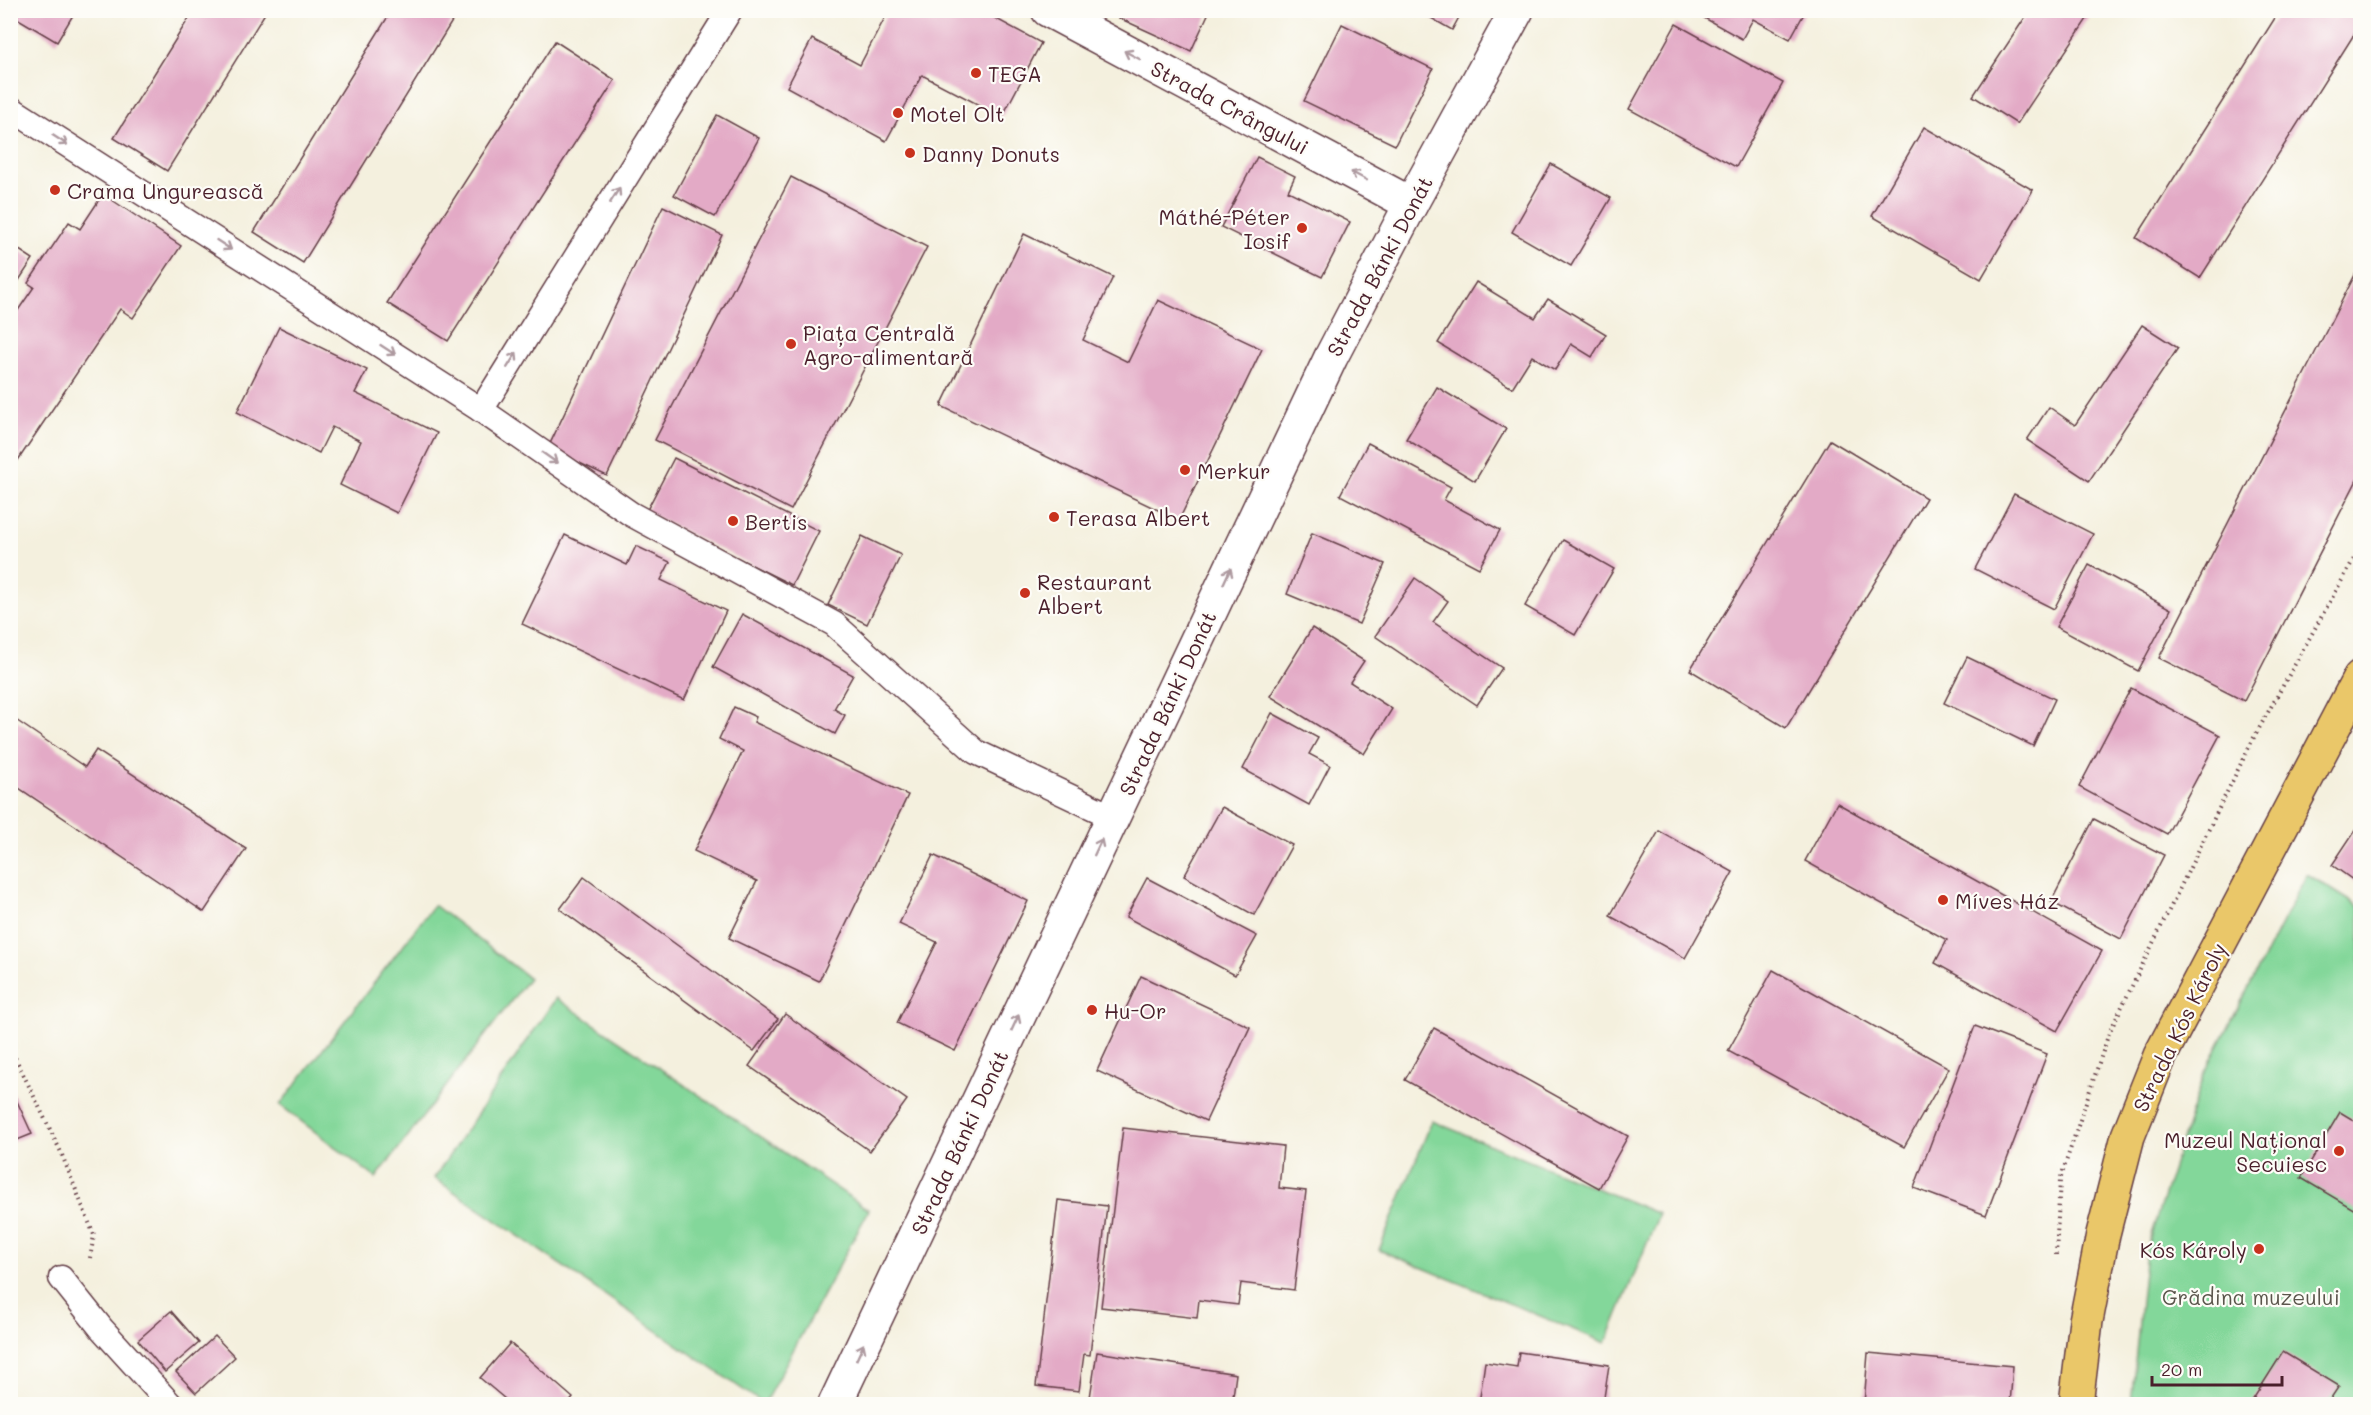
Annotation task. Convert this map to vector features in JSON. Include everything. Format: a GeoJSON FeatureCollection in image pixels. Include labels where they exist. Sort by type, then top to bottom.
{"type":"FeatureCollection","features":[{"type":"Feature","properties":{"kind":"main road","name":"Strada Kós Károly"},"geometry":{"type":"LineString","coordinates":[[2076,1404],[2086,1321],[2103,1234],[2128,1136],[2160,1056],[2361,677]]}},
{"type":"Feature","properties":{"kind":"street","name":"Strada Crângului"},"geometry":{"type":"LineString","coordinates":[[1048,10],[1411,204]]}},
{"type":"Feature","properties":{"kind":"street","name":"Strada Bánki Donát"},"geometry":{"type":"LineString","coordinates":[[835,1404],[1331,357],[1517,10]]}},
{"type":"Feature","properties":{"kind":"lane"},"geometry":{"type":"LineString","coordinates":[[482,410],[730,10]]}},
{"type":"Feature","properties":{"kind":"lane"},"geometry":{"type":"LineString","coordinates":[[10,108],[482,410],[631,514],[834,624],[976,752],[1113,817]]}},
{"type":"Feature","properties":{"kind":"lane"},"geometry":{"type":"LineString","coordinates":[[61,1278],[101,1328],[170,1404]]}},
{"type":"Feature","properties":{"kind":"path"},"geometry":{"type":"LineString","coordinates":[[10,1047],[60,1150],[94,1235],[88,1268]]}},
{"type":"Feature","properties":{"kind":"green space","name":"Grădina muzeului"},"geometry":{"type":"Polygon","coordinates":[[[2307,874],[2360,907],[2360,1404],[2131,1404],[2146,1250],[2203,1076],[2307,874]]]}},
{"type":"Feature","properties":{"kind":"green space"},"geometry":{"type":"Polygon","coordinates":[[[434,905],[529,978],[376,1178],[280,1105],[434,905]]]}},
{"type":"Feature","properties":{"kind":"green space"},"geometry":{"type":"Polygon","coordinates":[[[556,998],[869,1210],[764,1404],[434,1178],[556,998]]]}},
{"type":"Feature","properties":{"kind":"green space"},"geometry":{"type":"Polygon","coordinates":[[[1432,1121],[1659,1214],[1606,1343],[1379,1250],[1432,1121]]]}},
{"type":"Feature","properties":{"kind":"building"},"geometry":{"type":"Polygon","coordinates":[[[10,10],[76,10],[57,42],[10,14],[10,10]]]}},
{"type":"Feature","properties":{"kind":"building"},"geometry":{"type":"Polygon","coordinates":[[[194,10],[267,10],[167,171],[114,138],[194,10]]]}},
{"type":"Feature","properties":{"kind":"building"},"geometry":{"type":"Polygon","coordinates":[[[392,10],[459,10],[303,263],[254,232],[392,10]]]}},
{"type":"Feature","properties":{"kind":"building"},"geometry":{"type":"Polygon","coordinates":[[[889,10],[980,10],[1041,43],[1002,117],[922,75],[886,141],[787,87],[812,39],[860,65],[889,10]]]}},
{"type":"Feature","properties":{"kind":"building"},"geometry":{"type":"Polygon","coordinates":[[[1122,10],[1210,10],[1191,51],[1119,18],[1122,10]]]}},
{"type":"Feature","properties":{"kind":"building"},"geometry":{"type":"Polygon","coordinates":[[[1417,10],[1463,10],[1452,30],[1417,10]]]}},
{"type":"Feature","properties":{"kind":"building"},"geometry":{"type":"Polygon","coordinates":[[[1690,10],[1806,10],[1790,39],[1753,19],[1742,39],[1690,10]]]}},
{"type":"Feature","properties":{"kind":"building"},"geometry":{"type":"Polygon","coordinates":[[[2030,10],[2093,10],[2017,124],[1973,96],[2030,10]]]}},
{"type":"Feature","properties":{"kind":"building"},"geometry":{"type":"Polygon","coordinates":[[[2280,10],[2360,10],[2360,25],[2200,278],[2136,238],[2280,10]]]}},
{"type":"Feature","properties":{"kind":"building"},"geometry":{"type":"Polygon","coordinates":[[[1342,24],[1433,69],[1395,145],[1304,101],[1342,24]]]}},
{"type":"Feature","properties":{"kind":"building"},"geometry":{"type":"Polygon","coordinates":[[[1676,24],[1783,83],[1736,167],[1629,109],[1676,24]]]}},
{"type":"Feature","properties":{"kind":"building"},"geometry":{"type":"Polygon","coordinates":[[[555,41],[615,80],[448,341],[387,303],[555,41]]]}},
{"type":"Feature","properties":{"kind":"building"},"geometry":{"type":"Polygon","coordinates":[[[717,115],[759,138],[715,217],[674,195],[717,115]]]}},
{"type":"Feature","properties":{"kind":"building"},"geometry":{"type":"Polygon","coordinates":[[[1924,127],[2033,190],[1981,279],[1872,216],[1924,127]]]}},
{"type":"Feature","properties":{"kind":"building"},"geometry":{"type":"Polygon","coordinates":[[[1257,157],[1295,176],[1288,191],[1350,222],[1322,277],[1221,227],[1257,157]]]}},
{"type":"Feature","properties":{"kind":"building"},"geometry":{"type":"Polygon","coordinates":[[[1551,164],[1611,198],[1571,266],[1512,232],[1551,164]]]}},
{"type":"Feature","properties":{"kind":"building","name":"Piața Centrală Agro-alimentară"},"geometry":{"type":"Polygon","coordinates":[[[791,177],[927,247],[791,510],[655,440],[791,177]]]}},
{"type":"Feature","properties":{"kind":"building"},"geometry":{"type":"Polygon","coordinates":[[[103,194],[181,246],[133,318],[120,309],[10,472],[10,322],[34,287],[28,283],[69,222],[80,229],[103,194]]]}},
{"type":"Feature","properties":{"kind":"building"},"geometry":{"type":"Polygon","coordinates":[[[663,206],[722,235],[607,476],[548,448],[663,206]]]}},
{"type":"Feature","properties":{"kind":"building"},"geometry":{"type":"Polygon","coordinates":[[[1024,234],[1113,277],[1083,340],[1128,362],[1158,300],[1262,349],[1179,520],[941,406],[1024,234]]]}},
{"type":"Feature","properties":{"kind":"building"},"geometry":{"type":"Polygon","coordinates":[[[10,244],[33,259],[10,294],[10,244]]]}},
{"type":"Feature","properties":{"kind":"building"},"geometry":{"type":"Polygon","coordinates":[[[2360,265],[2360,474],[2244,701],[2159,658],[2360,265]]]}},
{"type":"Feature","properties":{"kind":"building"},"geometry":{"type":"Polygon","coordinates":[[[1476,282],[1535,318],[1548,299],[1606,334],[1592,357],[1571,344],[1555,370],[1532,356],[1512,388],[1438,343],[1476,282]]]}},
{"type":"Feature","properties":{"kind":"building"},"geometry":{"type":"Polygon","coordinates":[[[2142,325],[2178,348],[2089,481],[2027,440],[2049,407],[2075,425],[2142,325]]]}},
{"type":"Feature","properties":{"kind":"building"},"geometry":{"type":"Polygon","coordinates":[[[279,327],[367,370],[355,393],[437,433],[397,513],[340,485],[361,441],[332,427],[319,453],[237,412],[279,327]]]}},
{"type":"Feature","properties":{"kind":"building"},"geometry":{"type":"Polygon","coordinates":[[[1437,387],[1506,429],[1475,481],[1406,439],[1437,387]]]}},
{"type":"Feature","properties":{"kind":"building"},"geometry":{"type":"Polygon","coordinates":[[[1830,440],[1926,498],[1786,728],[1690,670],[1830,440]]]}},
{"type":"Feature","properties":{"kind":"building"},"geometry":{"type":"Polygon","coordinates":[[[1368,443],[1451,487],[1444,500],[1500,530],[1479,568],[1340,495],[1368,443]]]}},
{"type":"Feature","properties":{"kind":"building","name":"Bertis"},"geometry":{"type":"Polygon","coordinates":[[[674,458],[819,531],[792,585],[646,512],[674,458]]]}},
{"type":"Feature","properties":{"kind":"building"},"geometry":{"type":"Polygon","coordinates":[[[2014,494],[2093,534],[2054,609],[1975,569],[2014,494]]]}},
{"type":"Feature","properties":{"kind":"building"},"geometry":{"type":"Polygon","coordinates":[[[1312,533],[1385,564],[1359,624],[1287,594],[1312,533]]]}},
{"type":"Feature","properties":{"kind":"building"},"geometry":{"type":"Polygon","coordinates":[[[565,535],[627,565],[636,546],[670,562],[661,580],[726,611],[684,700],[522,624],[565,535]]]}},
{"type":"Feature","properties":{"kind":"building"},"geometry":{"type":"Polygon","coordinates":[[[862,536],[901,555],[867,624],[828,605],[862,536]]]}},
{"type":"Feature","properties":{"kind":"building"},"geometry":{"type":"Polygon","coordinates":[[[1563,540],[1614,569],[1575,635],[1525,606],[1563,540]]]}},
{"type":"Feature","properties":{"kind":"building"},"geometry":{"type":"Polygon","coordinates":[[[2089,565],[2171,609],[2138,671],[2056,627],[2089,565]]]}},
{"type":"Feature","properties":{"kind":"building"},"geometry":{"type":"Polygon","coordinates":[[[1415,578],[1448,601],[1433,622],[1502,668],[1477,705],[1375,636],[1415,578]]]}},
{"type":"Feature","properties":{"kind":"building"},"geometry":{"type":"Polygon","coordinates":[[[742,614],[853,675],[834,709],[845,715],[835,734],[713,667],[742,614]]]}},
{"type":"Feature","properties":{"kind":"building"},"geometry":{"type":"Polygon","coordinates":[[[1312,628],[1364,661],[1350,682],[1392,709],[1364,754],[1270,696],[1312,628]]]}},
{"type":"Feature","properties":{"kind":"building"},"geometry":{"type":"Polygon","coordinates":[[[1967,657],[2055,699],[2033,746],[1944,703],[1967,657]]]}},
{"type":"Feature","properties":{"kind":"building"},"geometry":{"type":"Polygon","coordinates":[[[2131,688],[2220,735],[2167,834],[2079,787],[2131,688]]]}},
{"type":"Feature","properties":{"kind":"building"},"geometry":{"type":"Polygon","coordinates":[[[734,707],[756,717],[754,722],[908,795],[819,981],[729,938],[757,881],[694,851],[743,751],[719,739],[734,707]]]}},
{"type":"Feature","properties":{"kind":"building"},"geometry":{"type":"Polygon","coordinates":[[[1272,713],[1318,738],[1309,754],[1330,765],[1309,805],[1243,769],[1272,713]]]}},
{"type":"Feature","properties":{"kind":"building"},"geometry":{"type":"Polygon","coordinates":[[[10,716],[85,767],[96,750],[246,849],[204,912],[10,782],[10,716]]]}},
{"type":"Feature","properties":{"kind":"building","name":"Míves Ház"},"geometry":{"type":"Polygon","coordinates":[[[1837,803],[2102,951],[2057,1031],[1935,963],[1947,940],[1805,861],[1837,803]]]}},
{"type":"Feature","properties":{"kind":"building"},"geometry":{"type":"Polygon","coordinates":[[[1222,807],[1292,845],[1254,915],[1184,876],[1222,807]]]}},
{"type":"Feature","properties":{"kind":"building"},"geometry":{"type":"Polygon","coordinates":[[[2094,819],[2164,855],[2121,939],[2051,902],[2094,819]]]}},
{"type":"Feature","properties":{"kind":"building"},"geometry":{"type":"Polygon","coordinates":[[[2360,823],[2360,885],[2332,865],[2360,823]]]}},
{"type":"Feature","properties":{"kind":"building"},"geometry":{"type":"Polygon","coordinates":[[[1659,831],[1733,872],[1685,958],[1610,916],[1659,831]]]}},
{"type":"Feature","properties":{"kind":"building"},"geometry":{"type":"Polygon","coordinates":[[[933,855],[1028,901],[955,1051],[897,1023],[937,942],[899,924],[933,855]]]}},
{"type":"Feature","properties":{"kind":"building"},"geometry":{"type":"Polygon","coordinates":[[[584,877],[778,1019],[754,1051],[560,909],[584,877]]]}},
{"type":"Feature","properties":{"kind":"building"},"geometry":{"type":"Polygon","coordinates":[[[1147,878],[1257,936],[1235,975],[1126,917],[1147,878]]]}},
{"type":"Feature","properties":{"kind":"building"},"geometry":{"type":"Polygon","coordinates":[[[1773,970],[1949,1068],[1904,1147],[1728,1051],[1773,970]]]}},
{"type":"Feature","properties":{"kind":"building"},"geometry":{"type":"Polygon","coordinates":[[[1141,976],[1250,1027],[1206,1121],[1097,1071],[1141,976]]]}},
{"type":"Feature","properties":{"kind":"building"},"geometry":{"type":"Polygon","coordinates":[[[785,1014],[907,1100],[870,1151],[749,1066],[785,1014]]]}},
{"type":"Feature","properties":{"kind":"building"},"geometry":{"type":"Polygon","coordinates":[[[1975,1026],[2047,1054],[1986,1215],[1914,1188],[1975,1026]]]}},
{"type":"Feature","properties":{"kind":"building"},"geometry":{"type":"Polygon","coordinates":[[[1434,1028],[1628,1136],[1599,1188],[1405,1080],[1434,1028]]]}},
{"type":"Feature","properties":{"kind":"building"},"geometry":{"type":"Polygon","coordinates":[[[10,1086],[32,1134],[10,1143],[10,1086]]]}},
{"type":"Feature","properties":{"kind":"building","name":"Muzeul Național Secuiesc"},"geometry":{"type":"Polygon","coordinates":[[[2340,1112],[2360,1124],[2360,1213],[2301,1178],[2340,1112]]]}},
{"type":"Feature","properties":{"kind":"building"},"geometry":{"type":"Polygon","coordinates":[[[1123,1128],[1283,1146],[1279,1188],[1306,1191],[1294,1290],[1241,1283],[1238,1305],[1199,1300],[1197,1318],[1101,1307],[1123,1128]]]}},
{"type":"Feature","properties":{"kind":"building"},"geometry":{"type":"Polygon","coordinates":[[[1058,1200],[1107,1206],[1090,1355],[1084,1354],[1079,1391],[1036,1386],[1058,1200]]]}},
{"type":"Feature","properties":{"kind":"building"},"geometry":{"type":"Polygon","coordinates":[[[171,1311],[199,1343],[165,1372],[138,1340],[171,1311]]]}},
{"type":"Feature","properties":{"kind":"building"},"geometry":{"type":"Polygon","coordinates":[[[215,1336],[235,1357],[196,1393],[176,1372],[215,1336]]]}},
{"type":"Feature","properties":{"kind":"building"},"geometry":{"type":"Polygon","coordinates":[[[510,1343],[573,1398],[568,1404],[511,1404],[480,1378],[510,1343]]]}},
{"type":"Feature","properties":{"kind":"building"},"geometry":{"type":"Polygon","coordinates":[[[1097,1352],[1236,1374],[1232,1404],[1089,1404],[1097,1352]]]}},
{"type":"Feature","properties":{"kind":"building"},"geometry":{"type":"Polygon","coordinates":[[[1519,1352],[1609,1365],[1603,1404],[1479,1404],[1485,1362],[1517,1367],[1519,1352]]]}},
{"type":"Feature","properties":{"kind":"building"},"geometry":{"type":"Polygon","coordinates":[[[2283,1352],[2339,1386],[2327,1404],[2250,1404],[2283,1352]]]}},
{"type":"Feature","properties":{"kind":"building"},"geometry":{"type":"Polygon","coordinates":[[[1868,1353],[2013,1366],[2010,1404],[1864,1404],[1868,1353]]]}},
{"type":"Feature","properties":{"kind":"place","name":"TEGA"},"geometry":{"type":"Point","coordinates":[976,73]}},
{"type":"Feature","properties":{"kind":"place","name":"Motel Olt"},"geometry":{"type":"Point","coordinates":[898,113]}},
{"type":"Feature","properties":{"kind":"place","name":"Danny Donuts"},"geometry":{"type":"Point","coordinates":[910,153]}},
{"type":"Feature","properties":{"kind":"place","name":"Crama Ungurească"},"geometry":{"type":"Point","coordinates":[55,190]}},
{"type":"Feature","properties":{"kind":"place","name":"Máthé-Péter Iosif"},"geometry":{"type":"Point","coordinates":[1302,228]}},
{"type":"Feature","properties":{"kind":"place","name":"Piața Centrală Agro-alimentară"},"geometry":{"type":"Point","coordinates":[791,344]}},
{"type":"Feature","properties":{"kind":"place","name":"Merkur"},"geometry":{"type":"Point","coordinates":[1185,470]}},
{"type":"Feature","properties":{"kind":"place","name":"Terasa Albert"},"geometry":{"type":"Point","coordinates":[1054,517]}},
{"type":"Feature","properties":{"kind":"place","name":"Bertis"},"geometry":{"type":"Point","coordinates":[733,521]}},
{"type":"Feature","properties":{"kind":"place","name":"Restaurant Albert"},"geometry":{"type":"Point","coordinates":[1025,593]}},
{"type":"Feature","properties":{"kind":"place","name":"Míves Ház"},"geometry":{"type":"Point","coordinates":[1943,900]}},
{"type":"Feature","properties":{"kind":"place","name":"Hu-Or"},"geometry":{"type":"Point","coordinates":[1092,1010]}},
{"type":"Feature","properties":{"kind":"place","name":"Muzeul Național Secuiesc"},"geometry":{"type":"Point","coordinates":[2339,1151]}},
{"type":"Feature","properties":{"kind":"place","name":"Kós Károly"},"geometry":{"type":"Point","coordinates":[2259,1249]}}]}
